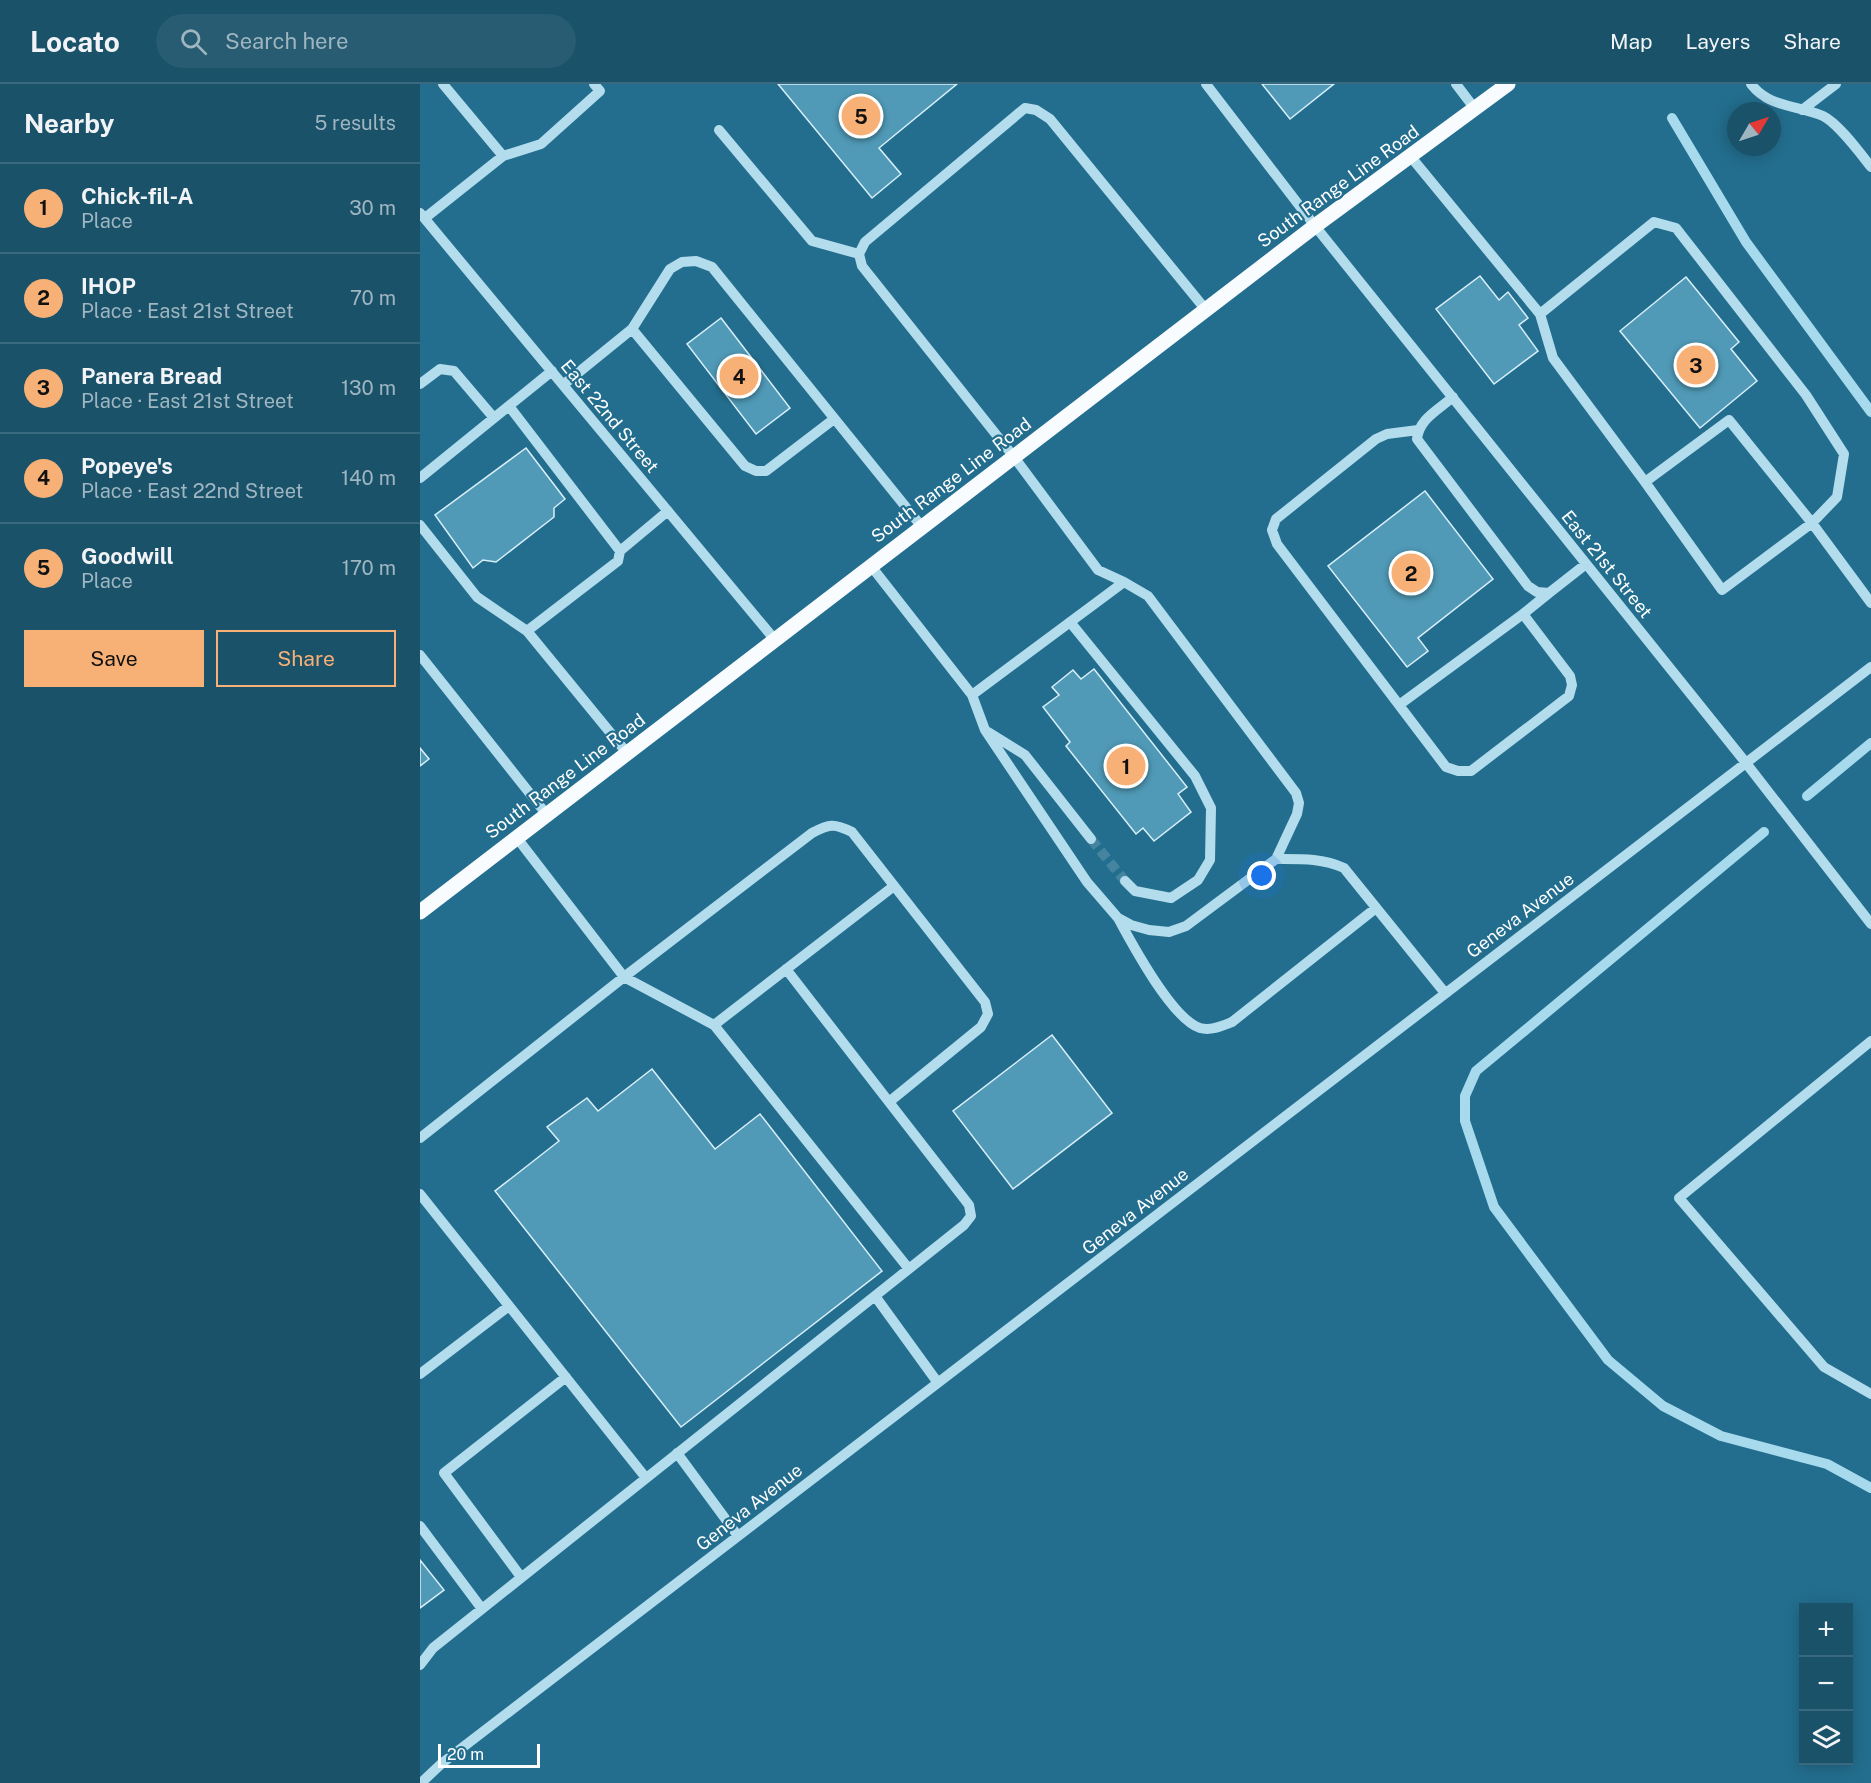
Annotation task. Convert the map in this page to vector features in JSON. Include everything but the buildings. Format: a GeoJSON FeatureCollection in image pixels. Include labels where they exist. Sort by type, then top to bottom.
{"type":"FeatureCollection","features":[{"type":"Feature","properties":{"kind":"main road","name":"South Range Line Road"},"geometry":{"type":"LineString","coordinates":[[420,912],[1315,226],[1508,84]]}},
{"type":"Feature","properties":{"kind":"street"},"geometry":{"type":"LineString","coordinates":[[443,84],[503,156]]}},
{"type":"Feature","properties":{"kind":"street"},"geometry":{"type":"LineString","coordinates":[[422,216],[503,156],[541,144],[600,91],[594,84]]}},
{"type":"Feature","properties":{"kind":"street","name":"East 21st Street"},"geometry":{"type":"LineString","coordinates":[[1206,84],[1315,226],[1746,763],[1871,924]]}},
{"type":"Feature","properties":{"kind":"street"},"geometry":{"type":"LineString","coordinates":[[1456,84],[1475,109]]}},
{"type":"Feature","properties":{"kind":"street"},"geometry":{"type":"LineString","coordinates":[[1751,84],[1756,90],[1781,105],[1825,117],[1850,141],[1871,167]]}},
{"type":"Feature","properties":{"kind":"street"},"geometry":{"type":"LineString","coordinates":[[1802,110],[1836,84]]}},
{"type":"Feature","properties":{"kind":"street"},"geometry":{"type":"LineString","coordinates":[[1118,918],[1131,925],[1149,930],[1169,932],[1186,926],[1276,859],[1297,814],[1299,802],[1296,793],[1148,596],[1098,570],[1014,457],[862,266],[859,254],[865,242],[1025,108],[1036,110],[1050,119],[1206,310]]}},
{"type":"Feature","properties":{"kind":"street"},"geometry":{"type":"LineString","coordinates":[[719,130],[812,241],[859,254]]}},
{"type":"Feature","properties":{"kind":"street"},"geometry":{"type":"LineString","coordinates":[[1411,157],[1540,314],[1553,358],[1722,590],[1812,523],[1838,497],[1844,454],[1806,395],[1676,228],[1654,222],[1540,314]]}},
{"type":"Feature","properties":{"kind":"street","name":"East 22nd Street"},"geometry":{"type":"LineString","coordinates":[[422,216],[776,640]]}},
{"type":"Feature","properties":{"kind":"street"},"geometry":{"type":"LineString","coordinates":[[563,385],[632,328],[670,269],[682,262],[696,261],[712,267],[922,527]]}},
{"type":"Feature","properties":{"kind":"street"},"geometry":{"type":"LineString","coordinates":[[632,328],[745,466],[756,471],[766,471],[834,419]]}},
{"type":"Feature","properties":{"kind":"street"},"geometry":{"type":"LineString","coordinates":[[420,384],[440,369],[454,371],[494,418]]}},
{"type":"Feature","properties":{"kind":"street"},"geometry":{"type":"LineString","coordinates":[[420,478],[552,371]]}},
{"type":"Feature","properties":{"kind":"street"},"geometry":{"type":"LineString","coordinates":[[1453,398],[1422,422],[1417,439],[1528,586],[1538,592],[1549,592]]}},
{"type":"Feature","properties":{"kind":"street"},"geometry":{"type":"LineString","coordinates":[[509,406],[620,552]]}},
{"type":"Feature","properties":{"kind":"street"},"geometry":{"type":"LineString","coordinates":[[1645,482],[1729,420],[1812,523],[1871,603]]}},
{"type":"Feature","properties":{"kind":"street"},"geometry":{"type":"LineString","coordinates":[[1418,430],[1387,434],[1376,439],[1276,519],[1272,530],[1276,544],[1446,767],[1458,771],[1472,771],[1569,696],[1572,685],[1570,676],[1523,614]]}},
{"type":"Feature","properties":{"kind":"street"},"geometry":{"type":"LineString","coordinates":[[527,631],[618,561],[620,552],[668,511]]}},
{"type":"Feature","properties":{"kind":"street"},"geometry":{"type":"LineString","coordinates":[[420,525],[477,597],[527,631],[627,753]]}},
{"type":"Feature","properties":{"kind":"street"},"geometry":{"type":"LineString","coordinates":[[1399,705],[1523,614],[1586,564]]}},
{"type":"Feature","properties":{"kind":"street"},"geometry":{"type":"LineString","coordinates":[[871,566],[972,695],[985,730],[1087,882],[1118,918],[1143,964],[1187,1021],[1202,1028],[1216,1028],[1232,1022],[1376,908]]}},
{"type":"Feature","properties":{"kind":"street"},"geometry":{"type":"LineString","coordinates":[[972,695],[1124,582]]}},
{"type":"Feature","properties":{"kind":"street"},"geometry":{"type":"LineString","coordinates":[[1070,622],[1195,776],[1211,808],[1210,860],[1198,880],[1171,898],[1135,891],[1125,881]]}},
{"type":"Feature","properties":{"kind":"street"},"geometry":{"type":"LineString","coordinates":[[420,655],[547,815]]}},
{"type":"Feature","properties":{"kind":"street","name":"Geneva Avenue"},"geometry":{"type":"LineString","coordinates":[[420,1783],[441,1764],[1871,667]]}},
{"type":"Feature","properties":{"kind":"street"},"geometry":{"type":"LineString","coordinates":[[985,730],[1025,755],[1091,839]]}},
{"type":"Feature","properties":{"kind":"street"},"geometry":{"type":"LineString","coordinates":[[420,1138],[624,977],[812,833],[827,825],[840,826],[852,832],[985,1002],[988,1014],[981,1027],[889,1102]]}},
{"type":"Feature","properties":{"kind":"street"},"geometry":{"type":"LineString","coordinates":[[517,838],[624,977],[714,1025],[909,1269]]}},
{"type":"Feature","properties":{"kind":"street"},"geometry":{"type":"LineString","coordinates":[[1276,859],[1312,859],[1330,862],[1344,868],[1444,993]]}},
{"type":"Feature","properties":{"kind":"street"},"geometry":{"type":"LineString","coordinates":[[714,1025],[894,886]]}},
{"type":"Feature","properties":{"kind":"street"},"geometry":{"type":"LineString","coordinates":[[420,1665],[433,1648],[964,1225],[972,1216],[969,1205],[786,969]]}},
{"type":"Feature","properties":{"kind":"street"},"geometry":{"type":"LineString","coordinates":[[1871,1041],[1678,1198],[1824,1367],[1871,1394]]}},
{"type":"Feature","properties":{"kind":"street"},"geometry":{"type":"LineString","coordinates":[[420,1194],[646,1478]]}},
{"type":"Feature","properties":{"kind":"street"},"geometry":{"type":"LineString","coordinates":[[875,1296],[938,1383]]}},
{"type":"Feature","properties":{"kind":"street"},"geometry":{"type":"LineString","coordinates":[[420,1374],[509,1306]]}},
{"type":"Feature","properties":{"kind":"street"},"geometry":{"type":"LineString","coordinates":[[521,1577],[444,1473],[566,1377]]}},
{"type":"Feature","properties":{"kind":"street"},"geometry":{"type":"LineString","coordinates":[[677,1453],[738,1536]]}},
{"type":"Feature","properties":{"kind":"street"},"geometry":{"type":"LineString","coordinates":[[420,1526],[482,1609]]}},
{"type":"Feature","properties":{"kind":"waterway"},"geometry":{"type":"LineString","coordinates":[[1672,118],[1746,242],[1871,412]]}},
{"type":"Feature","properties":{"kind":"waterway"},"geometry":{"type":"LineString","coordinates":[[1807,796],[1871,743]]}},
{"type":"Feature","properties":{"kind":"waterway"},"geometry":{"type":"LineString","coordinates":[[1764,832],[1476,1071],[1465,1096],[1465,1121],[1494,1207],[1608,1360],[1663,1406],[1721,1436],[1827,1464],[1871,1488]]}},
{"type":"Feature","properties":{"kind":"tunnel"},"geometry":{"type":"LineString","coordinates":[[1091,839],[1125,881]]}},
{"type":"Feature","properties":{"kind":"place","name":"Goodwill"},"geometry":{"type":"Point","coordinates":[861,116]}},
{"type":"Feature","properties":{"kind":"place","name":"Panera Bread"},"geometry":{"type":"Point","coordinates":[1696,365]}},
{"type":"Feature","properties":{"kind":"place","name":"Popeye's"},"geometry":{"type":"Point","coordinates":[739,376]}},
{"type":"Feature","properties":{"kind":"place","name":"IHOP"},"geometry":{"type":"Point","coordinates":[1411,573]}},
{"type":"Feature","properties":{"kind":"place","name":"Chick-fil-A"},"geometry":{"type":"Point","coordinates":[1126,766]}}]}
